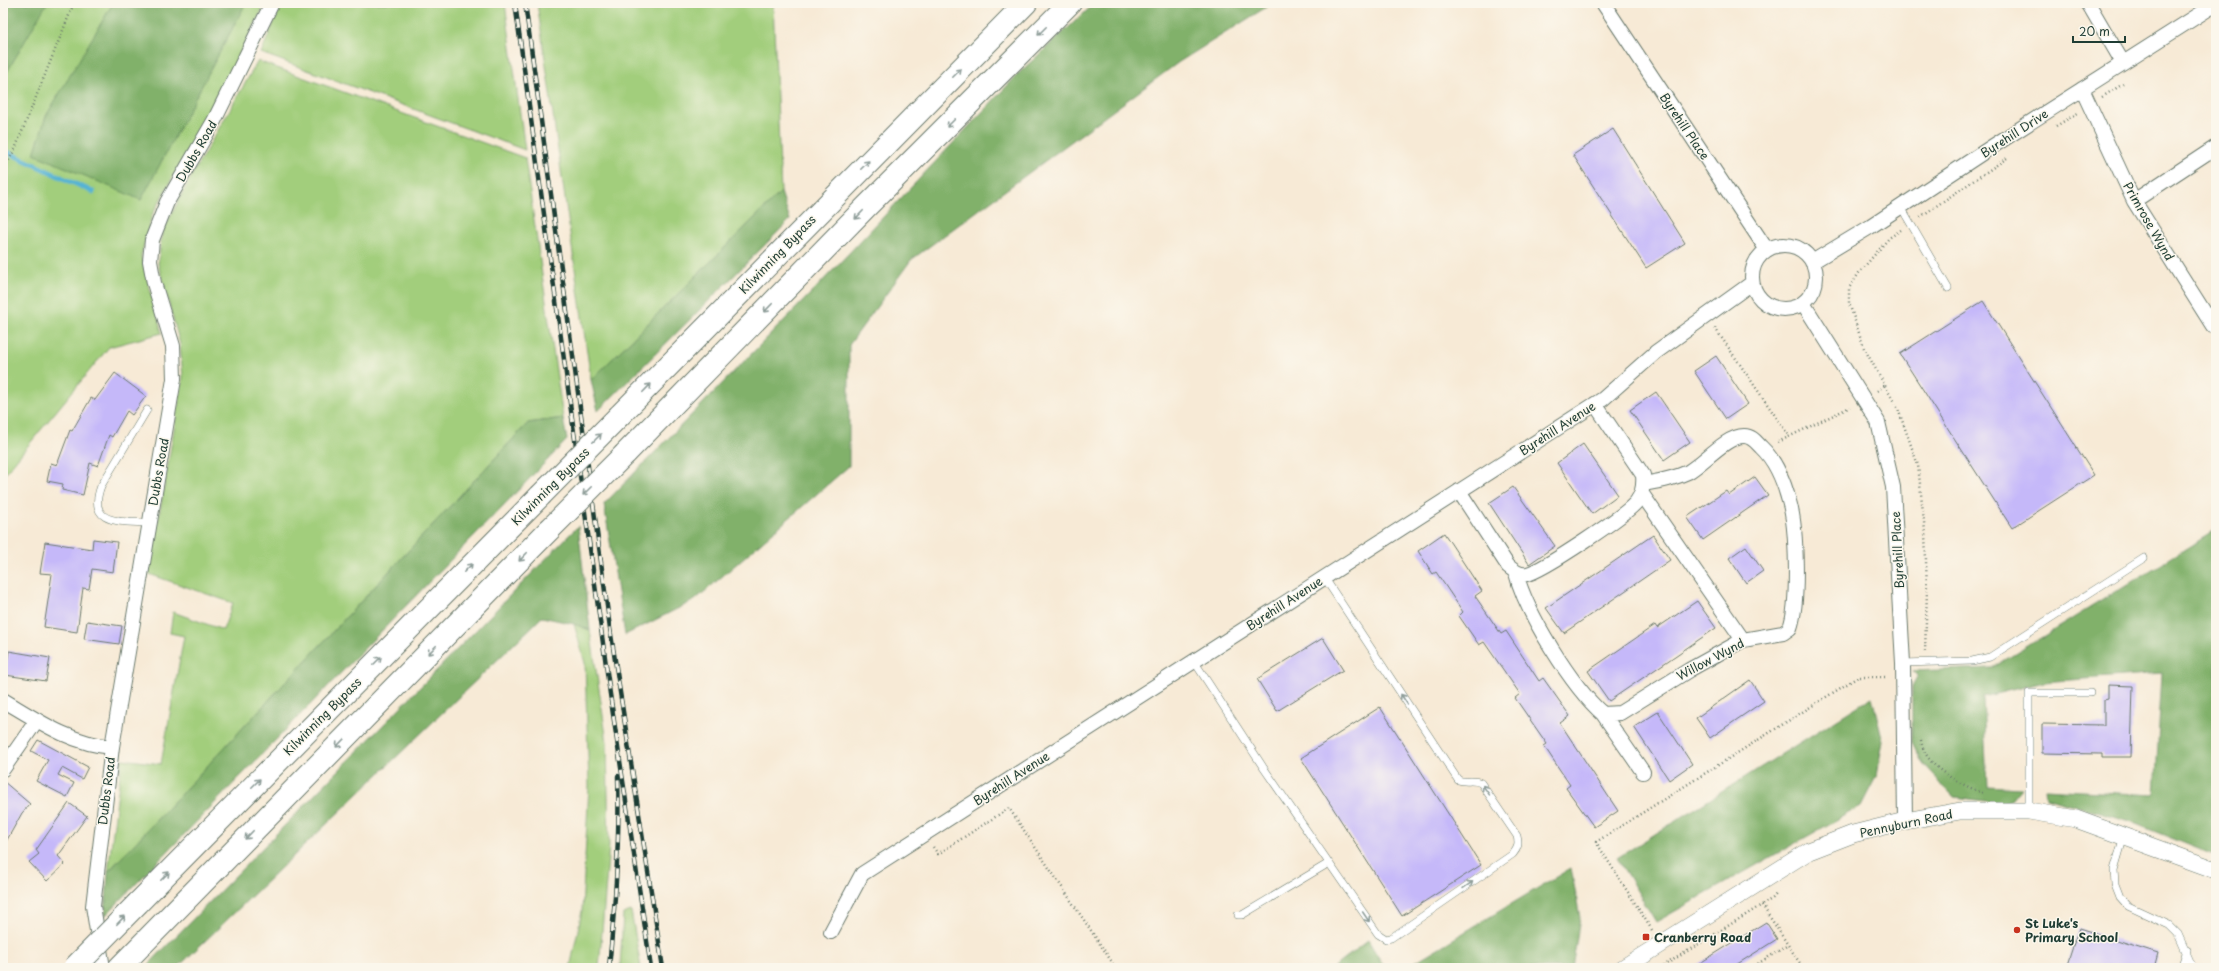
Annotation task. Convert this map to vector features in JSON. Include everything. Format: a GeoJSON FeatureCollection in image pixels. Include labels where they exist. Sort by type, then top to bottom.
{"type":"FeatureCollection","features":[{"type":"Feature","properties":{"kind":"highway","name":"Kilwinning Bypass"},"geometry":{"type":"LineString","coordinates":[[74,968],[1026,3]]}},
{"type":"Feature","properties":{"kind":"highway"},"geometry":{"type":"LineString","coordinates":[[119,968],[866,207],[1070,3]]}},
{"type":"Feature","properties":{"kind":"street","name":"Dubbs Road"},"geometry":{"type":"LineString","coordinates":[[103,968],[93,906],[112,747],[174,379],[173,346],[154,283],[150,261],[152,240],[167,202],[214,121],[272,3]]}},
{"type":"Feature","properties":{"kind":"street","name":"Byrehill Place"},"geometry":{"type":"LineString","coordinates":[[1603,3],[1767,250]]}},
{"type":"Feature","properties":{"kind":"street"},"geometry":{"type":"LineString","coordinates":[[2088,3],[2124,63]]}},
{"type":"Feature","properties":{"kind":"street","name":"Byrehill Drive"},"geometry":{"type":"LineString","coordinates":[[1812,262],[2216,4]]}},
{"type":"Feature","properties":{"kind":"street","name":"Primrose Wynd"},"geometry":{"type":"LineString","coordinates":[[2082,90],[2134,201],[2213,326]]}},
{"type":"Feature","properties":{"kind":"street"},"geometry":{"type":"LineString","coordinates":[[2134,201],[2216,147]]}},
{"type":"Feature","properties":{"kind":"street"},"geometry":{"type":"LineString","coordinates":[[1779,245],[1790,245],[1806,253],[1812,262],[1816,275],[1815,286],[1810,296],[1803,303],[1793,308],[1783,310],[1772,307],[1763,301],[1756,293],[1752,283],[1753,266],[1759,257],[1767,250],[1779,245]]}},
{"type":"Feature","properties":{"kind":"street","name":"Byrehill Avenue"},"geometry":{"type":"LineString","coordinates":[[831,932],[862,874],[1595,404],[1656,352],[1752,283]]}},
{"type":"Feature","properties":{"kind":"street","name":"Byrehill Place"},"geometry":{"type":"LineString","coordinates":[[1803,303],[1878,422],[1893,487],[1903,662],[1906,821]]}},
{"type":"Feature","properties":{"kind":"street"},"geometry":{"type":"LineString","coordinates":[[1459,491],[1508,566],[1516,573],[1526,574],[1544,566],[1611,523],[1636,503],[1643,489],[1643,475],[1595,404]]}},
{"type":"Feature","properties":{"kind":"street","name":"Willow Wynd"},"geometry":{"type":"LineString","coordinates":[[1603,714],[1620,713],[1689,670],[1743,640],[1783,633],[1790,628],[1795,600],[1795,549],[1790,502],[1778,471],[1764,450],[1753,439],[1744,436],[1731,439],[1689,471],[1671,480],[1643,489]]}},
{"type":"Feature","properties":{"kind":"street"},"geometry":{"type":"LineString","coordinates":[[1643,489],[1743,640]]}},
{"type":"Feature","properties":{"kind":"street"},"geometry":{"type":"LineString","coordinates":[[1516,573],[1520,590],[1539,625],[1565,667],[1594,706],[1603,714],[1643,772]]}},
{"type":"Feature","properties":{"kind":"street"},"geometry":{"type":"LineString","coordinates":[[3,700],[37,720],[84,743],[112,747]]}},
{"type":"Feature","properties":{"kind":"street"},"geometry":{"type":"LineString","coordinates":[[3,769],[37,720]]}},
{"type":"Feature","properties":{"kind":"street","name":"Pennyburn Road"},"geometry":{"type":"LineString","coordinates":[[1623,968],[1809,851],[1853,834],[1906,821],[1960,811],[2029,811],[2076,819],[2124,835],[2216,870]]}},
{"type":"Feature","properties":{"kind":"lane"},"geometry":{"type":"LineString","coordinates":[[1901,206],[1948,288]]}},
{"type":"Feature","properties":{"kind":"lane"},"geometry":{"type":"LineString","coordinates":[[147,410],[101,486],[96,500],[98,511],[109,520],[150,523]]}},
{"type":"Feature","properties":{"kind":"lane"},"geometry":{"type":"LineString","coordinates":[[1903,662],[1923,663],[1972,661],[1990,657],[2144,558]]}},
{"type":"Feature","properties":{"kind":"lane"},"geometry":{"type":"LineString","coordinates":[[1194,661],[1263,767],[1378,934],[1386,939],[1391,938],[1513,854],[1519,842],[1481,783],[1475,780],[1462,782],[1458,780],[1324,577]]}},
{"type":"Feature","properties":{"kind":"lane"},"geometry":{"type":"LineString","coordinates":[[2029,811],[2029,692],[2090,693]]}},
{"type":"Feature","properties":{"kind":"lane"},"geometry":{"type":"LineString","coordinates":[[2124,835],[2114,870],[2115,884],[2120,897],[2128,906],[2169,925],[2178,934],[2187,950],[2193,968]]}},
{"type":"Feature","properties":{"kind":"lane"},"geometry":{"type":"LineString","coordinates":[[1238,914],[1242,915],[1329,863]]}},
{"type":"Feature","properties":{"kind":"lane"},"geometry":{"type":"LineString","coordinates":[[2181,968],[2187,950]]}},
{"type":"Feature","properties":{"kind":"path"},"geometry":{"type":"LineString","coordinates":[[3,172],[15,149],[74,3]]}},
{"type":"Feature","properties":{"kind":"path"},"geometry":{"type":"LineString","coordinates":[[2050,130],[2130,80]]}},
{"type":"Feature","properties":{"kind":"path"},"geometry":{"type":"LineString","coordinates":[[1923,663],[1927,590],[1925,531],[1918,465],[1898,409],[1864,348],[1849,303],[1849,288],[1859,273],[1889,238],[2011,155]]}},
{"type":"Feature","properties":{"kind":"path"},"geometry":{"type":"LineString","coordinates":[[1706,316],[1788,436]]}},
{"type":"Feature","properties":{"kind":"path"},"geometry":{"type":"LineString","coordinates":[[1764,450],[1788,436],[1864,400],[1885,385]]}},
{"type":"Feature","properties":{"kind":"path"},"geometry":{"type":"LineString","coordinates":[[1661,944],[1596,842],[1858,677],[1903,677]]}},
{"type":"Feature","properties":{"kind":"path"},"geometry":{"type":"LineString","coordinates":[[1921,736],[1921,743],[1929,756],[1951,779],[1984,794]]}},
{"type":"Feature","properties":{"kind":"path"},"geometry":{"type":"LineString","coordinates":[[924,834],[938,854],[1009,808],[1116,968]]}},
{"type":"Feature","properties":{"kind":"path"},"geometry":{"type":"LineString","coordinates":[[1762,905],[1803,968]]}},
{"type":"Feature","properties":{"kind":"path"},"geometry":{"type":"LineString","coordinates":[[1751,968],[1788,945]]}},
{"type":"Feature","properties":{"kind":"green space"},"geometry":{"type":"Polygon","coordinates":[[[3,3],[266,3],[214,103],[152,215],[141,256],[162,333],[109,347],[3,476],[3,3]]]}},
{"type":"Feature","properties":{"kind":"green space"},"geometry":{"type":"Polygon","coordinates":[[[3,3],[47,3],[3,79],[3,3]]]}},
{"type":"Feature","properties":{"kind":"green space"},"geometry":{"type":"Polygon","coordinates":[[[113,3],[246,3],[141,200],[34,154],[46,116],[113,3]]]}},
{"type":"Feature","properties":{"kind":"green space"},"geometry":{"type":"Polygon","coordinates":[[[282,3],[505,3],[525,150],[261,53],[282,3]]]}},
{"type":"Feature","properties":{"kind":"green space"},"geometry":{"type":"Polygon","coordinates":[[[537,3],[773,3],[781,192],[591,380],[537,3]]]}},
{"type":"Feature","properties":{"kind":"green space"},"geometry":{"type":"Polygon","coordinates":[[[1095,3],[1273,3],[1179,62],[911,260],[849,345],[849,466],[695,600],[625,635],[604,504],[816,288],[1021,71],[1095,3]]]}},
{"type":"Feature","properties":{"kind":"green space"},"geometry":{"type":"Polygon","coordinates":[[[258,61],[525,158],[563,418],[528,423],[108,872],[122,759],[161,764],[184,636],[170,633],[173,612],[223,630],[233,603],[149,574],[183,377],[180,344],[158,264],[162,233],[193,173],[258,61]]]}},
{"type":"Feature","properties":{"kind":"green space"},"geometry":{"type":"Polygon","coordinates":[[[781,192],[790,220],[598,411],[591,380],[781,192]]]}},
{"type":"Feature","properties":{"kind":"green space"},"geometry":{"type":"Polygon","coordinates":[[[563,418],[567,440],[105,916],[108,872],[528,423],[563,418]]]}},
{"type":"Feature","properties":{"kind":"green space"},"geometry":{"type":"Polygon","coordinates":[[[578,526],[590,630],[574,624],[542,617],[177,968],[145,968],[578,526]]]}},
{"type":"Feature","properties":{"kind":"green space"},"geometry":{"type":"Polygon","coordinates":[[[2216,530],[2216,856],[2136,824],[2046,797],[2045,789],[2155,795],[2162,673],[2044,682],[1983,697],[1987,786],[2021,788],[2011,800],[2001,803],[1954,797],[1923,764],[1912,742],[1912,686],[1918,675],[1913,671],[1992,668],[2216,530]]]}},
{"type":"Feature","properties":{"kind":"green space"},"geometry":{"type":"Polygon","coordinates":[[[574,624],[590,630],[607,742],[609,846],[599,968],[570,968],[582,911],[589,786],[585,663],[574,624]]]}},
{"type":"Feature","properties":{"kind":"green space"},"geometry":{"type":"Polygon","coordinates":[[[1872,697],[1883,741],[1877,775],[1861,806],[1656,922],[1617,858],[1872,697]]]}},
{"type":"Feature","properties":{"kind":"green space"},"geometry":{"type":"Polygon","coordinates":[[[1571,868],[1580,918],[1572,968],[1405,968],[1571,868]]]}},
{"type":"Feature","properties":{"kind":"green space"},"geometry":{"type":"Polygon","coordinates":[[[631,911],[641,968],[620,968],[623,914],[631,911]]]}},
{"type":"Feature","properties":{"kind":"green space"},"geometry":{"type":"Polygon","coordinates":[[[1368,940],[1385,968],[1333,968],[1368,940]]]}},
{"type":"Feature","properties":{"kind":"building"},"geometry":{"type":"Polygon","coordinates":[[[1613,129],[1685,243],[1646,268],[1573,155],[1613,129]]]}},
{"type":"Feature","properties":{"kind":"building"},"geometry":{"type":"Polygon","coordinates":[[[1983,301],[2094,475],[2012,528],[1900,354],[1983,301]]]}},
{"type":"Feature","properties":{"kind":"building"},"geometry":{"type":"Polygon","coordinates":[[[1716,356],[1748,404],[1726,419],[1694,371],[1716,356]]]}},
{"type":"Feature","properties":{"kind":"building"},"geometry":{"type":"Polygon","coordinates":[[[115,373],[146,396],[132,415],[127,411],[112,437],[109,435],[98,466],[90,463],[83,495],[62,490],[63,484],[47,481],[51,463],[57,465],[70,430],[72,431],[91,398],[95,400],[115,373]]]}},
{"type":"Feature","properties":{"kind":"building"},"geometry":{"type":"Polygon","coordinates":[[[1656,392],[1690,442],[1664,460],[1630,410],[1656,392]]]}},
{"type":"Feature","properties":{"kind":"building"},"geometry":{"type":"Polygon","coordinates":[[[1583,444],[1618,495],[1592,514],[1557,463],[1583,444]]]}},
{"type":"Feature","properties":{"kind":"building"},"geometry":{"type":"Polygon","coordinates":[[[1755,477],[1768,495],[1703,540],[1687,517],[1726,491],[1729,495],[1755,477]]]}},
{"type":"Feature","properties":{"kind":"building"},"geometry":{"type":"Polygon","coordinates":[[[1513,487],[1555,546],[1529,564],[1489,503],[1513,487]]]}},
{"type":"Feature","properties":{"kind":"building"},"geometry":{"type":"Polygon","coordinates":[[[1444,533],[1482,591],[1475,596],[1501,634],[1506,631],[1539,681],[1543,678],[1570,716],[1560,723],[1618,811],[1594,827],[1566,788],[1570,785],[1544,746],[1547,744],[1515,698],[1520,694],[1484,642],[1479,645],[1459,616],[1463,612],[1436,572],[1433,574],[1418,551],[1444,533]]]}},
{"type":"Feature","properties":{"kind":"building"},"geometry":{"type":"Polygon","coordinates":[[[1653,535],[1670,560],[1564,633],[1546,608],[1653,535]]]}},
{"type":"Feature","properties":{"kind":"building"},"geometry":{"type":"Polygon","coordinates":[[[93,539],[117,542],[113,572],[92,569],[89,589],[83,588],[77,632],[44,627],[52,574],[40,573],[45,542],[92,549],[93,539]]]}},
{"type":"Feature","properties":{"kind":"building"},"geometry":{"type":"Polygon","coordinates":[[[1746,546],[1763,571],[1746,583],[1729,558],[1746,546]]]}},
{"type":"Feature","properties":{"kind":"building"},"geometry":{"type":"Polygon","coordinates":[[[1697,601],[1716,628],[1609,701],[1588,671],[1655,625],[1657,628],[1697,601]]]}},
{"type":"Feature","properties":{"kind":"building"},"geometry":{"type":"Polygon","coordinates":[[[87,621],[122,626],[119,644],[84,639],[87,621]]]}},
{"type":"Feature","properties":{"kind":"building"},"geometry":{"type":"Polygon","coordinates":[[[1323,638],[1343,670],[1277,711],[1257,679],[1323,638]]]}},
{"type":"Feature","properties":{"kind":"building"},"geometry":{"type":"Polygon","coordinates":[[[9,651],[50,658],[46,681],[5,675],[9,651]]]}},
{"type":"Feature","properties":{"kind":"building"},"geometry":{"type":"Polygon","coordinates":[[[1750,680],[1764,701],[1710,738],[1696,718],[1750,680]]]}},
{"type":"Feature","properties":{"kind":"building"},"geometry":{"type":"Polygon","coordinates":[[[2108,685],[2133,686],[2131,757],[2102,757],[2102,754],[2042,753],[2042,724],[2104,725],[2104,699],[2108,698],[2108,685]]]}},
{"type":"Feature","properties":{"kind":"building"},"geometry":{"type":"Polygon","coordinates":[[[1380,707],[1481,865],[1402,916],[1301,758],[1380,707]]]}},
{"type":"Feature","properties":{"kind":"building"},"geometry":{"type":"Polygon","coordinates":[[[1658,712],[1692,764],[1669,780],[1634,727],[1658,712]]]}},
{"type":"Feature","properties":{"kind":"building"},"geometry":{"type":"Polygon","coordinates":[[[38,740],[88,767],[82,779],[62,768],[58,775],[74,783],[67,797],[36,781],[48,760],[31,751],[38,740]]]}},
{"type":"Feature","properties":{"kind":"building"},"geometry":{"type":"Polygon","coordinates":[[[3,781],[30,804],[22,813],[3,847],[3,781]]]}},
{"type":"Feature","properties":{"kind":"building"},"geometry":{"type":"Polygon","coordinates":[[[69,803],[87,816],[58,856],[65,864],[47,881],[29,862],[39,854],[36,850],[69,803]]]}},
{"type":"Feature","properties":{"kind":"building"},"geometry":{"type":"Polygon","coordinates":[[[1766,922],[1777,939],[1731,968],[1692,968],[1766,922]]]}},
{"type":"Feature","properties":{"kind":"building"},"geometry":{"type":"Polygon","coordinates":[[[2079,928],[2158,953],[2154,968],[2066,968],[2079,928]]]}},
{"type":"Feature","properties":{"kind":"waterway"},"geometry":{"type":"LineString","coordinates":[[3,150],[93,192]]}},
{"type":"Feature","properties":{"kind":"railway"},"geometry":{"type":"LineString","coordinates":[[515,3],[610,694],[651,968]]}},
{"type":"Feature","properties":{"kind":"railway"},"geometry":{"type":"LineString","coordinates":[[525,3],[610,628],[663,968]]}},
{"type":"Feature","properties":{"kind":"railway"},"geometry":{"type":"LineString","coordinates":[[609,968],[616,872],[618,776]]}},
{"type":"Feature","properties":{"kind":"place","name":"St Luke's Primary School"},"geometry":{"type":"Point","coordinates":[2017,930]}},
{"type":"Feature","properties":{"kind":"place","name":"Cranberry Road"},"geometry":{"type":"Point","coordinates":[1646,937]}}]}
